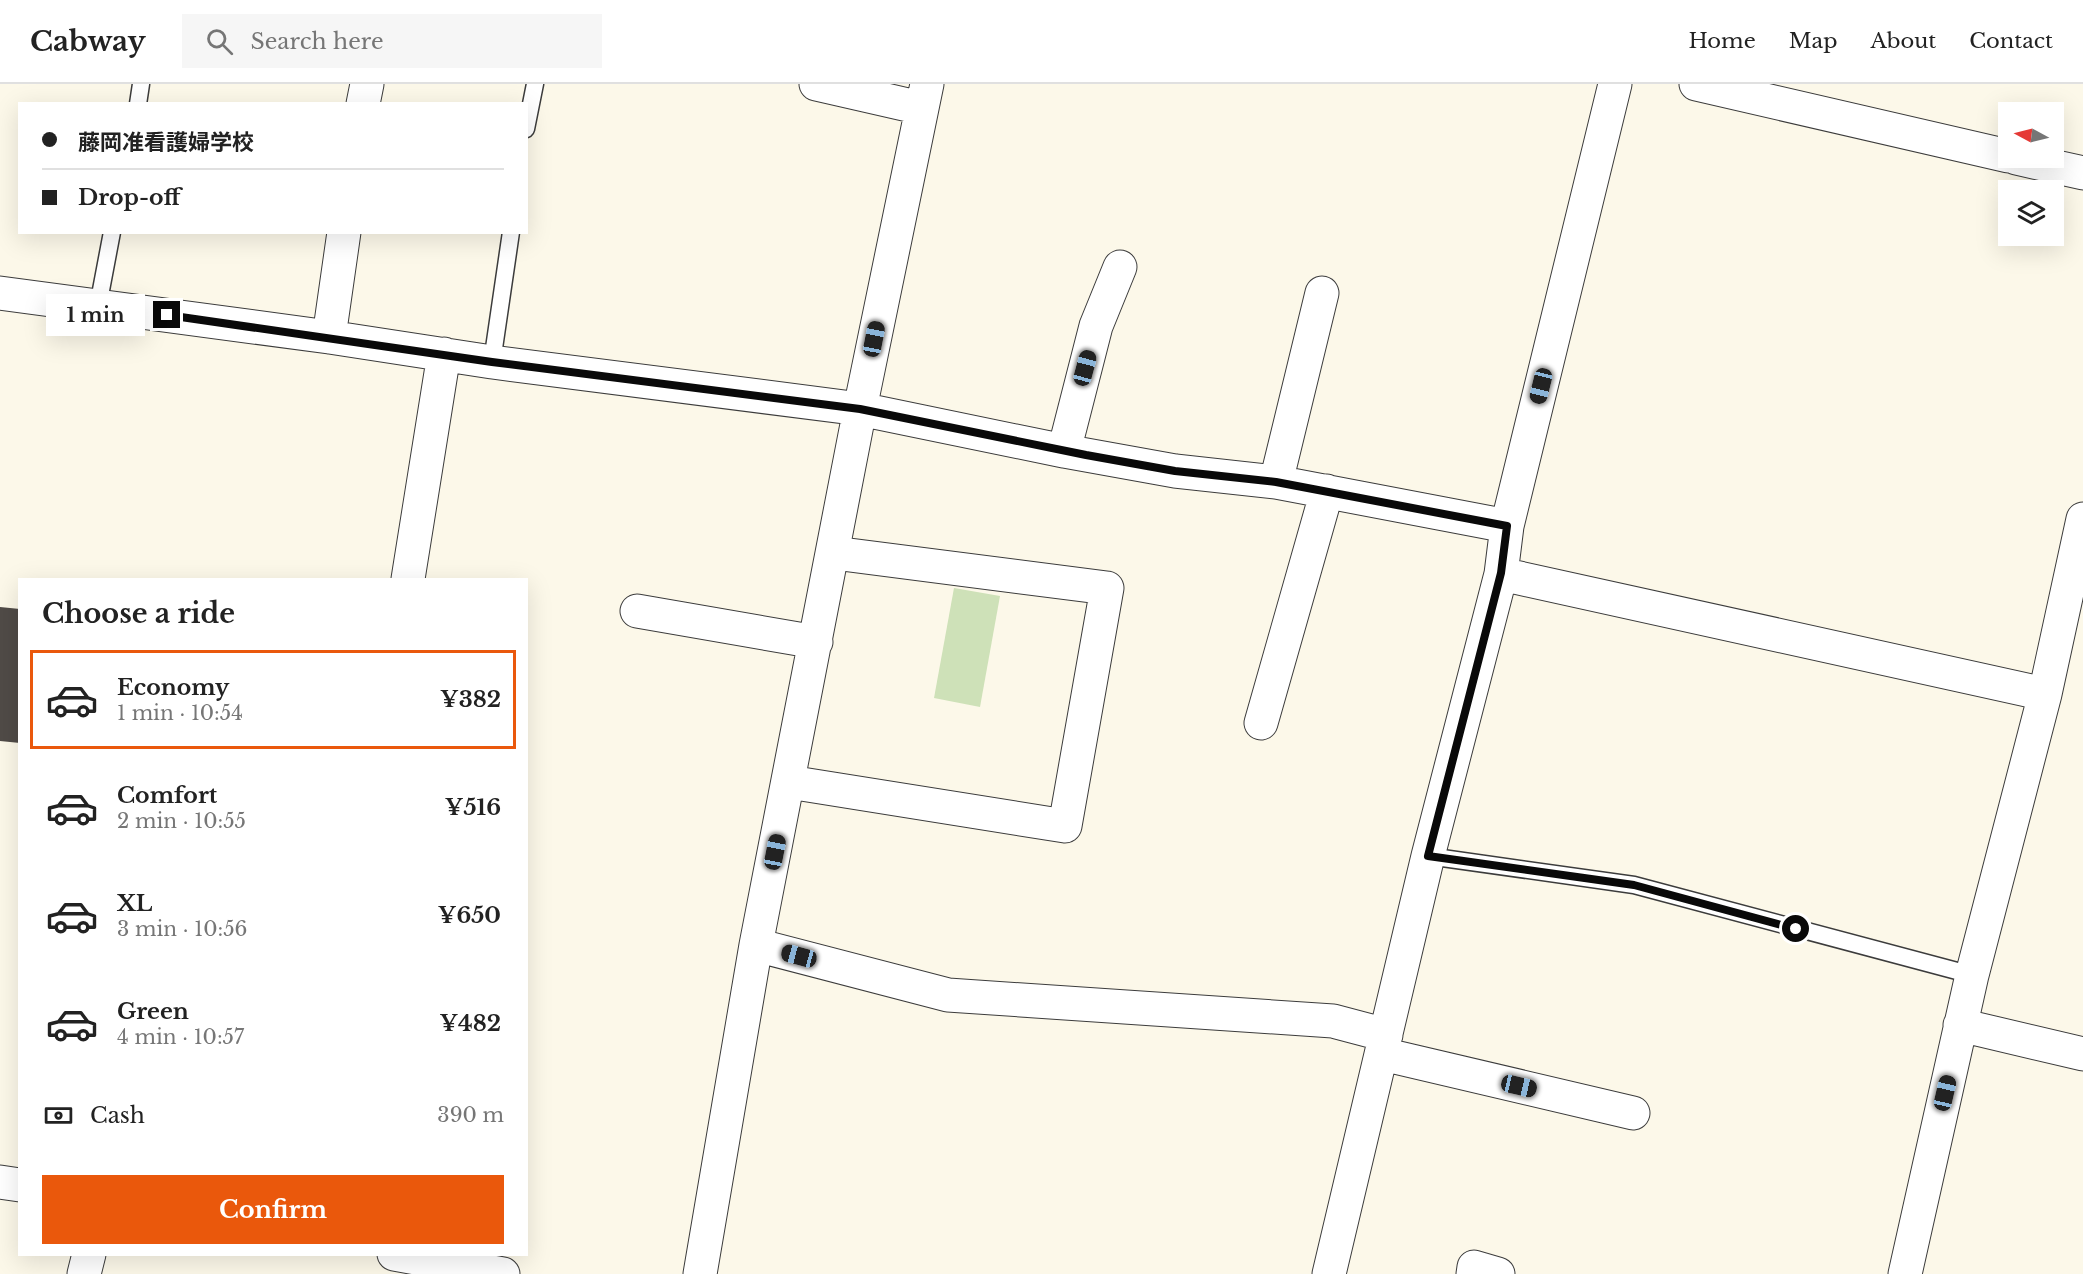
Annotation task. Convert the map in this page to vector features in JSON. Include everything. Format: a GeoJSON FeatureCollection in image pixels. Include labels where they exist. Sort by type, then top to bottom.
{"type":"FeatureCollection","features":[{"type":"Feature","properties":{"kind":"street"},"geometry":{"type":"LineString","coordinates":[[363,102],[367,84]]}},
{"type":"Feature","properties":{"kind":"street"},"geometry":{"type":"LineString","coordinates":[[700,1274],[756,945],[860,409],[924,96],[816,84]]}},
{"type":"Feature","properties":{"kind":"street"},"geometry":{"type":"LineString","coordinates":[[1329,1274],[1428,856],[1501,573],[1507,526],[1615,84]]}},
{"type":"Feature","properties":{"kind":"street"},"geometry":{"type":"LineString","coordinates":[[1696,84],[1998,154]]}},
{"type":"Feature","properties":{"kind":"street"},"geometry":{"type":"LineString","coordinates":[[2061,168],[2083,173]]}},
{"type":"Feature","properties":{"kind":"street"},"geometry":{"type":"LineString","coordinates":[[329,337],[344,234]]}},
{"type":"Feature","properties":{"kind":"street"},"geometry":{"type":"LineString","coordinates":[[1064,451],[1096,326],[1120,267]]}},
{"type":"Feature","properties":{"kind":"street"},"geometry":{"type":"LineString","coordinates":[[0,293],[329,337],[492,362],[860,409],[1064,451],[1175,471],[1276,482],[1507,526]]}},
{"type":"Feature","properties":{"kind":"street"},"geometry":{"type":"LineString","coordinates":[[1276,482],[1322,293]]}},
{"type":"Feature","properties":{"kind":"street"},"geometry":{"type":"LineString","coordinates":[[408,578],[444,354]]}},
{"type":"Feature","properties":{"kind":"street"},"geometry":{"type":"LineString","coordinates":[[1261,723],[1327,491]]}},
{"type":"Feature","properties":{"kind":"street"},"geometry":{"type":"LineString","coordinates":[[1905,1274],[1960,1025],[2045,694],[2083,519]]}},
{"type":"Feature","properties":{"kind":"street"},"geometry":{"type":"LineString","coordinates":[[789,782],[1065,826],[1107,588],[834,552]]}},
{"type":"Feature","properties":{"kind":"street"},"geometry":{"type":"LineString","coordinates":[[1501,573],[2045,694]]}},
{"type":"Feature","properties":{"kind":"street"},"geometry":{"type":"LineString","coordinates":[[637,611],[816,642]]}},
{"type":"Feature","properties":{"kind":"street"},"geometry":{"type":"LineString","coordinates":[[756,945],[948,995],[1333,1021],[1384,1044],[1634,1113]]}},
{"type":"Feature","properties":{"kind":"street"},"geometry":{"type":"LineString","coordinates":[[1960,1025],[2083,1054]]}},
{"type":"Feature","properties":{"kind":"street"},"geometry":{"type":"LineString","coordinates":[[0,1182],[18,1185]]}},
{"type":"Feature","properties":{"kind":"street"},"geometry":{"type":"LineString","coordinates":[[84,1274],[88,1256]]}},
{"type":"Feature","properties":{"kind":"street"},"geometry":{"type":"LineString","coordinates":[[405,1256],[503,1274]]}},
{"type":"Feature","properties":{"kind":"street"},"geometry":{"type":"LineString","coordinates":[[1473,1274],[1474,1268],[1498,1274]]}},
{"type":"Feature","properties":{"kind":"lane"},"geometry":{"type":"LineString","coordinates":[[138,102],[141,84]]}},
{"type":"Feature","properties":{"kind":"lane"},"geometry":{"type":"LineString","coordinates":[[528,119],[535,84]]}},
{"type":"Feature","properties":{"kind":"lane"},"geometry":{"type":"LineString","coordinates":[[98,306],[112,234]]}},
{"type":"Feature","properties":{"kind":"lane"},"geometry":{"type":"LineString","coordinates":[[492,362],[511,234]]}},
{"type":"Feature","properties":{"kind":"lane"},"geometry":{"type":"LineString","coordinates":[[1428,856],[1634,885],[1972,975]]}},
{"type":"Feature","properties":{"kind":"green space"},"geometry":{"type":"Polygon","coordinates":[[[954,588],[1000,596],[980,707],[934,698],[954,588]]]}},
{"type":"Feature","properties":{"kind":"building"},"geometry":{"type":"Polygon","coordinates":[[[0,607],[18,609],[18,743],[0,741],[0,607]]]}},
{"type":"Feature","properties":{"kind":"route"},"geometry":{"type":"LineString","coordinates":[[167,315],[492,362],[860,409],[1086,455],[1175,471],[1276,482],[1507,526],[1501,573],[1428,856],[1634,885],[1796,929]]}}]}
